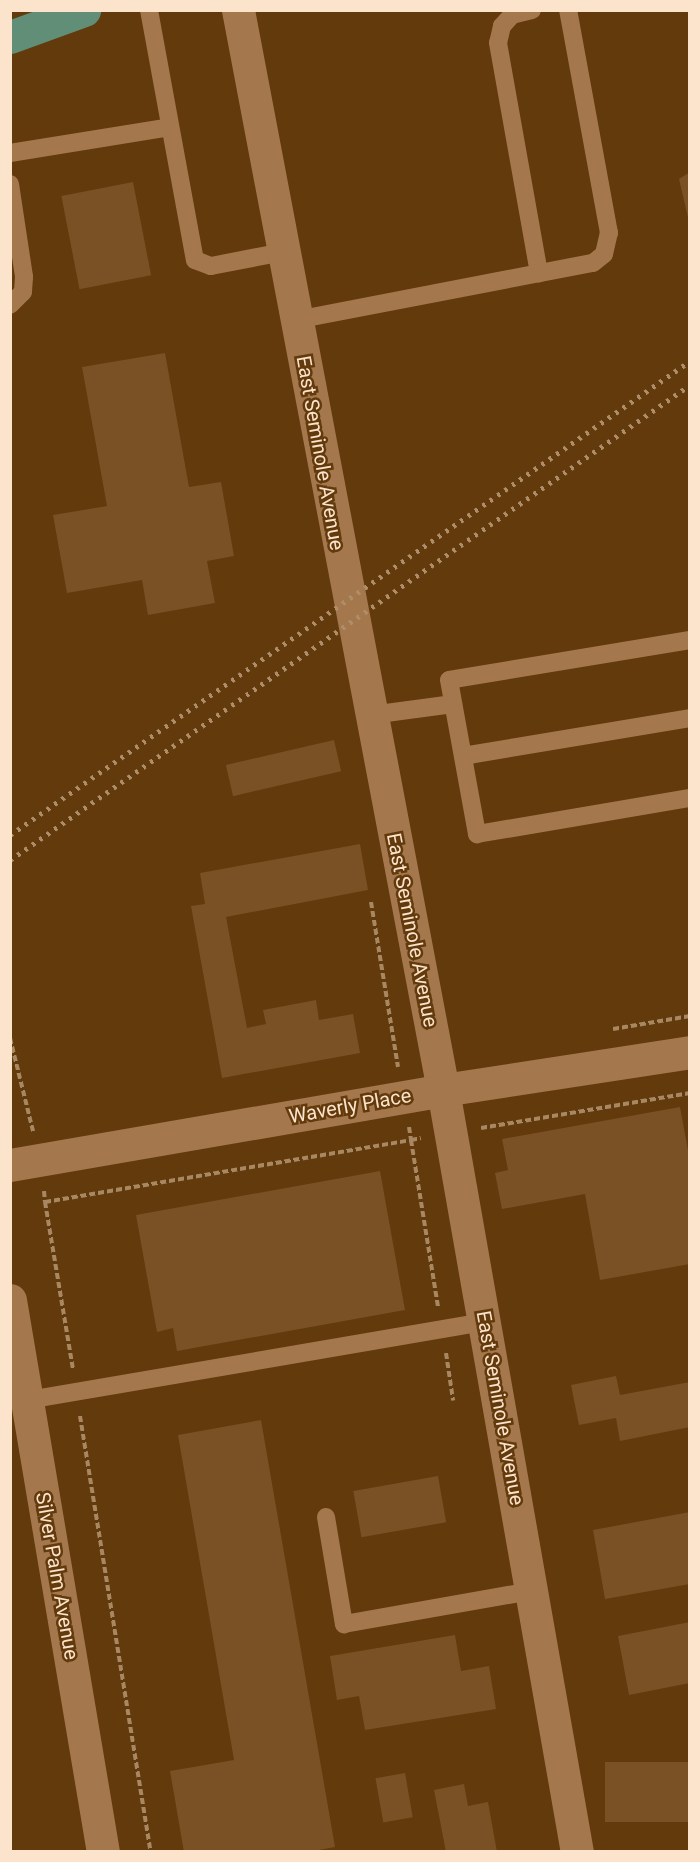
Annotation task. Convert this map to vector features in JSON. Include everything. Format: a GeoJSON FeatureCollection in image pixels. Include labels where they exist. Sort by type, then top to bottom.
{"type":"FeatureCollection","features":[{"type":"Feature","properties":{"kind":"main road"},"geometry":{"type":"LineString","coordinates":[[10,37],[39,18],[84,10]]}},
{"type":"Feature","properties":{"kind":"street","name":"East Seminole Avenue"},"geometry":{"type":"LineString","coordinates":[[238,10],[451,1133],[578,1851]]}},
{"type":"Feature","properties":{"kind":"street","name":"Waverly Place"},"geometry":{"type":"LineString","coordinates":[[24,1162],[443,1090],[690,1052]]}},
{"type":"Feature","properties":{"kind":"street","name":"Silver Palm Avenue"},"geometry":{"type":"LineString","coordinates":[[10,1300],[104,1851]]}},
{"type":"Feature","properties":{"kind":"lane"},"geometry":{"type":"LineString","coordinates":[[149,10],[195,260],[211,266],[283,252]]}},
{"type":"Feature","properties":{"kind":"lane"},"geometry":{"type":"LineString","coordinates":[[532,10],[512,15],[502,26],[498,43],[539,273]]}},
{"type":"Feature","properties":{"kind":"lane"},"geometry":{"type":"LineString","coordinates":[[296,320],[593,263],[604,254],[609,233],[568,10]]}},
{"type":"Feature","properties":{"kind":"lane"},"geometry":{"type":"LineString","coordinates":[[10,153],[170,127]]}},
{"type":"Feature","properties":{"kind":"lane"},"geometry":{"type":"LineString","coordinates":[[10,184],[24,277],[23,292],[10,305]]}},
{"type":"Feature","properties":{"kind":"lane"},"geometry":{"type":"LineString","coordinates":[[690,640],[449,680],[477,834],[690,798]]}},
{"type":"Feature","properties":{"kind":"lane"},"geometry":{"type":"LineString","coordinates":[[371,715],[453,704]]}},
{"type":"Feature","properties":{"kind":"lane"},"geometry":{"type":"LineString","coordinates":[[463,756],[690,718]]}},
{"type":"Feature","properties":{"kind":"lane"},"geometry":{"type":"LineString","coordinates":[[28,1400],[484,1322]]}},
{"type":"Feature","properties":{"kind":"lane"},"geometry":{"type":"LineString","coordinates":[[326,1517],[345,1624],[531,1591]]}},
{"type":"Feature","properties":{"kind":"path"},"geometry":{"type":"LineString","coordinates":[[370,902],[453,1400]]}},
{"type":"Feature","properties":{"kind":"path"},"geometry":{"type":"LineString","coordinates":[[10,1038],[24,1162],[45,1202],[151,1851]]}},
{"type":"Feature","properties":{"kind":"path"},"geometry":{"type":"LineString","coordinates":[[45,1202],[690,1093]]}},
{"type":"Feature","properties":{"kind":"building"},"geometry":{"type":"Polygon","coordinates":[[[690,172],[690,221],[689,222],[679,179],[690,172]]]}},
{"type":"Feature","properties":{"kind":"building"},"geometry":{"type":"Polygon","coordinates":[[[133,182],[151,275],[79,289],[61,196],[133,182]]]}},
{"type":"Feature","properties":{"kind":"building"},"geometry":{"type":"Polygon","coordinates":[[[165,353],[189,487],[221,482],[234,556],[207,561],[215,603],[148,615],[142,580],[67,593],[53,515],[107,506],[82,367],[165,353]]]}},
{"type":"Feature","properties":{"kind":"building"},"geometry":{"type":"Polygon","coordinates":[[[334,740],[341,771],[233,796],[226,765],[334,740]]]}},
{"type":"Feature","properties":{"kind":"building"},"geometry":{"type":"Polygon","coordinates":[[[360,844],[368,890],[226,917],[247,1028],[266,1024],[263,1010],[316,1000],[319,1020],[353,1014],[360,1053],[222,1078],[191,906],[205,904],[200,873],[360,844]]]}},
{"type":"Feature","properties":{"kind":"building"},"geometry":{"type":"Polygon","coordinates":[[[680,1107],[690,1161],[690,1264],[600,1280],[585,1194],[502,1209],[495,1173],[508,1170],[502,1139],[680,1107]]]}},
{"type":"Feature","properties":{"kind":"building"},"geometry":{"type":"Polygon","coordinates":[[[380,1171],[405,1310],[177,1351],[173,1328],[157,1332],[136,1215],[380,1171]]]}},
{"type":"Feature","properties":{"kind":"building"},"geometry":{"type":"Polygon","coordinates":[[[616,1376],[620,1395],[690,1382],[690,1427],[620,1441],[616,1418],[579,1425],[571,1385],[616,1376]]]}},
{"type":"Feature","properties":{"kind":"building"},"geometry":{"type":"Polygon","coordinates":[[[261,1420],[335,1847],[308,1852],[184,1852],[170,1771],[234,1760],[178,1435],[261,1420]]]}},
{"type":"Feature","properties":{"kind":"building"},"geometry":{"type":"Polygon","coordinates":[[[438,1476],[446,1522],[361,1537],[353,1491],[438,1476]]]}},
{"type":"Feature","properties":{"kind":"building"},"geometry":{"type":"Polygon","coordinates":[[[690,1512],[690,1584],[605,1599],[593,1530],[690,1512]]]}},
{"type":"Feature","properties":{"kind":"building"},"geometry":{"type":"Polygon","coordinates":[[[690,1622],[690,1683],[629,1695],[618,1636],[690,1622]]]}},
{"type":"Feature","properties":{"kind":"building"},"geometry":{"type":"Polygon","coordinates":[[[455,1635],[461,1671],[489,1666],[496,1709],[365,1730],[359,1696],[337,1700],[330,1656],[455,1635]]]}},
{"type":"Feature","properties":{"kind":"building"},"geometry":{"type":"Polygon","coordinates":[[[605,1762],[690,1762],[690,1822],[605,1822],[605,1762]]]}},
{"type":"Feature","properties":{"kind":"building"},"geometry":{"type":"Polygon","coordinates":[[[405,1773],[413,1817],[383,1823],[375,1778],[405,1773]]]}},
{"type":"Feature","properties":{"kind":"building"},"geometry":{"type":"Polygon","coordinates":[[[464,1784],[468,1806],[488,1802],[497,1852],[446,1852],[434,1790],[464,1784]]]}},
{"type":"Feature","properties":{"kind":"railway"},"geometry":{"type":"LineString","coordinates":[[10,835],[690,361]]}},
{"type":"Feature","properties":{"kind":"railway"},"geometry":{"type":"LineString","coordinates":[[10,860],[690,385]]}}]}
